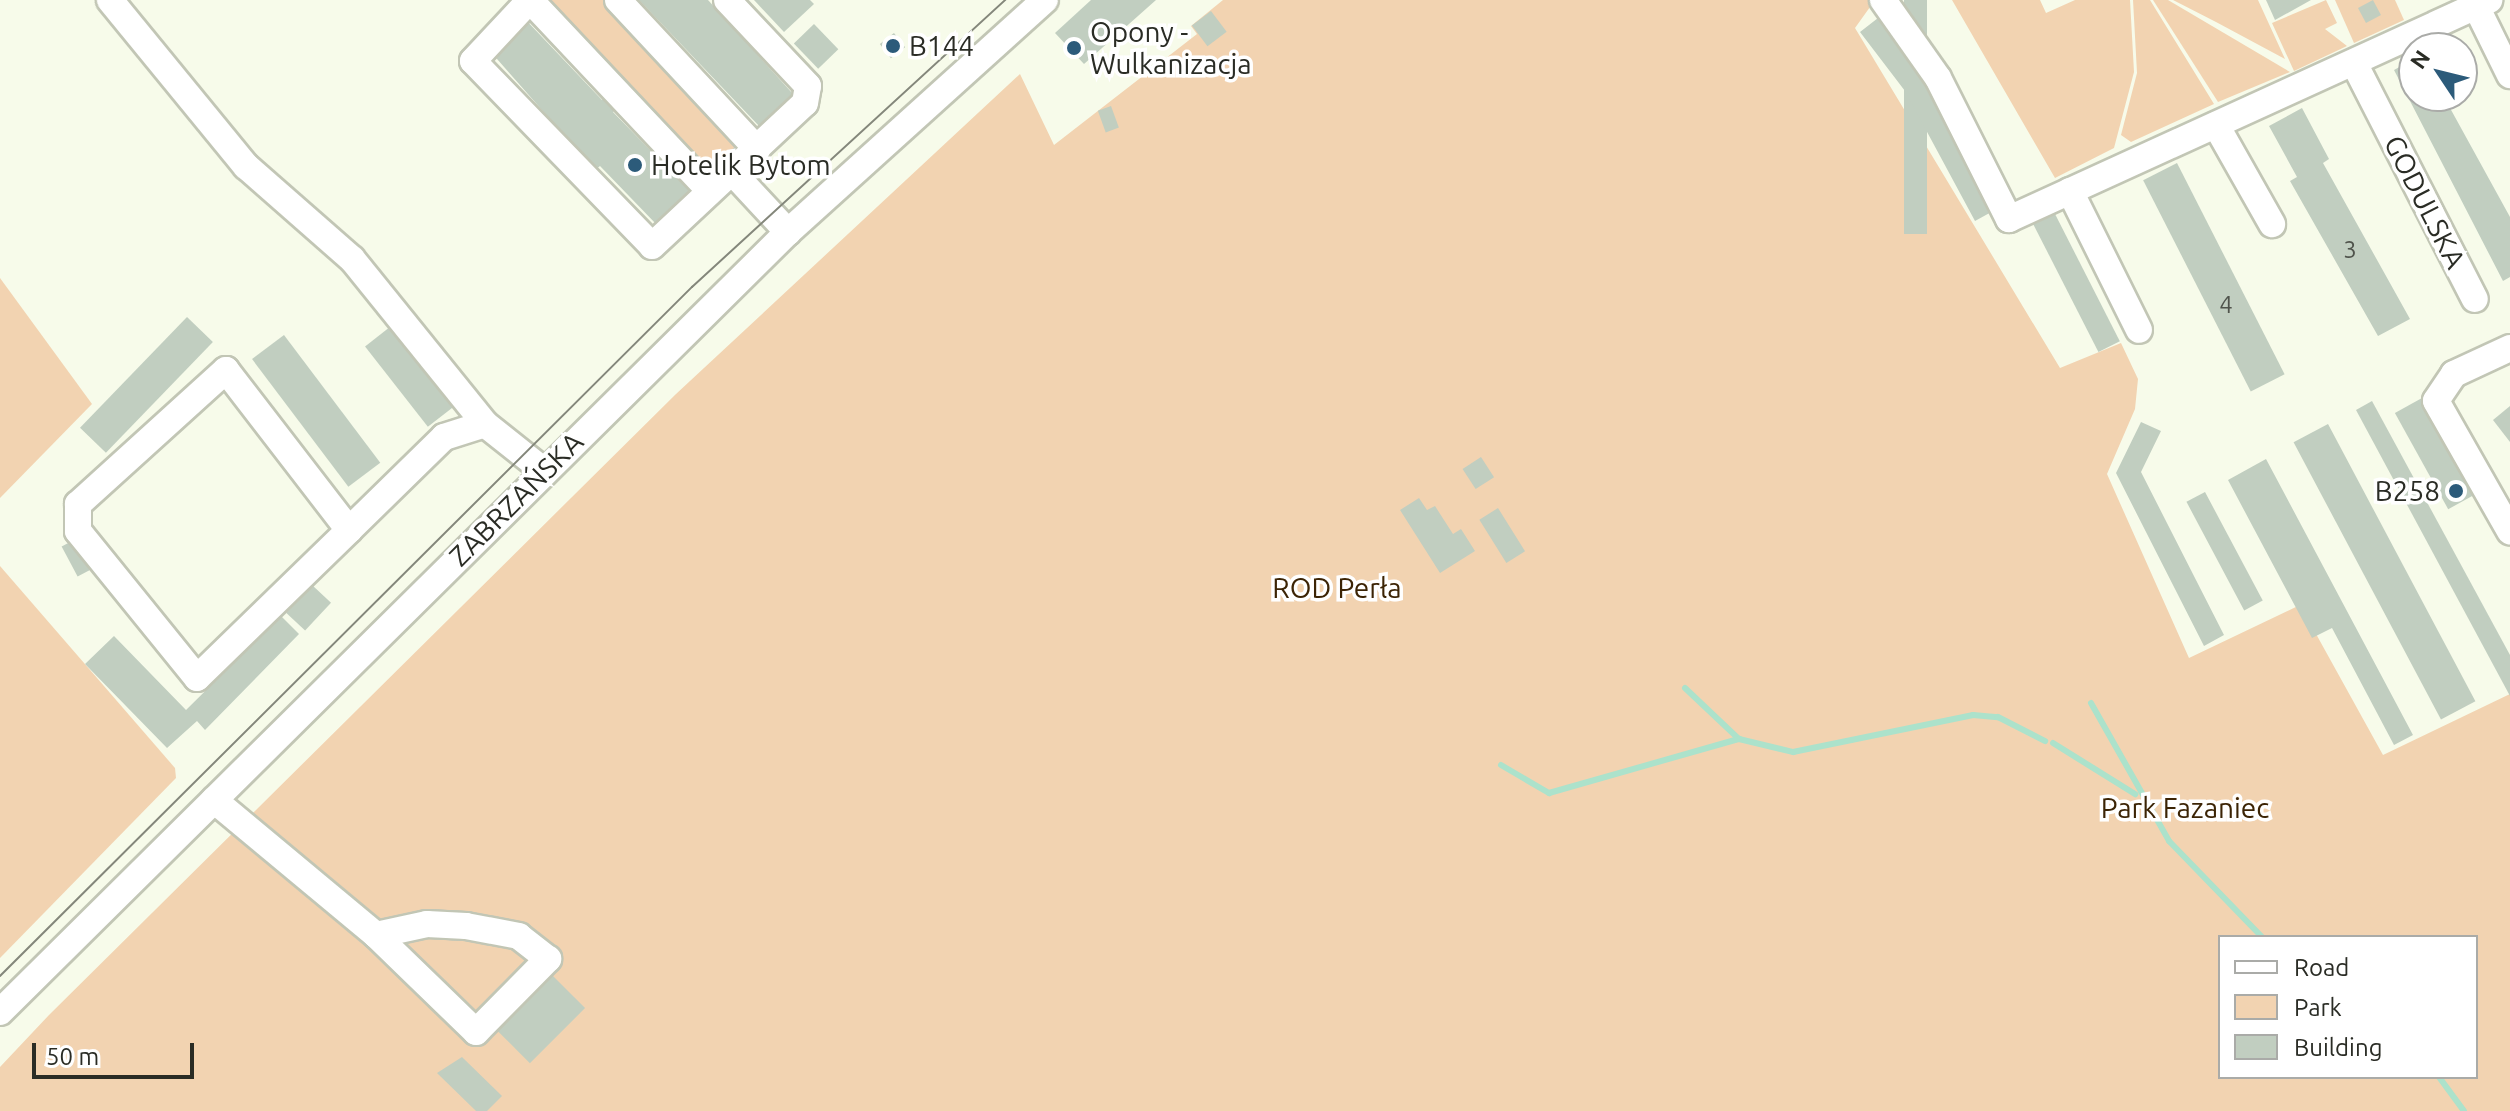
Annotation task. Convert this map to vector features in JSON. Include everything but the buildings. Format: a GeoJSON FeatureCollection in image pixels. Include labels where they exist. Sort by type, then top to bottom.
{"type":"FeatureCollection","features":[{"type":"Feature","properties":{"kind":"street"},"geometry":{"type":"LineString","coordinates":[[110,0],[246,166],[352,259],[485,424],[544,471]]}},
{"type":"Feature","properties":{"kind":"street"},"geometry":{"type":"LineString","coordinates":[[709,190],[529,0],[473,61],[639,239],[652,246],[709,190],[735,175],[805,103],[808,86],[727,0]]}},
{"type":"Feature","properties":{"kind":"street"},"geometry":{"type":"LineString","coordinates":[[618,0],[757,149]]}},
{"type":"Feature","properties":{"kind":"street","name":"ZABRZAŃSKA"},"geometry":{"type":"LineString","coordinates":[[0,1012],[788,232],[1045,0]]}},
{"type":"Feature","properties":{"kind":"street"},"geometry":{"type":"LineString","coordinates":[[1883,0],[1938,78],[2009,219],[2482,3],[2510,75]]}},
{"type":"Feature","properties":{"kind":"street","name":"GODULSKA"},"geometry":{"type":"LineString","coordinates":[[2354,63],[2475,299]]}},
{"type":"Feature","properties":{"kind":"street"},"geometry":{"type":"LineString","coordinates":[[2216,125],[2272,224]]}},
{"type":"Feature","properties":{"kind":"street"},"geometry":{"type":"LineString","coordinates":[[735,175],[788,232]]}},
{"type":"Feature","properties":{"kind":"street"},"geometry":{"type":"LineString","coordinates":[[2070,191],[2139,330]]}},
{"type":"Feature","properties":{"kind":"street"},"geometry":{"type":"LineString","coordinates":[[2510,348],[2454,374],[2436,401],[2510,531]]}},
{"type":"Feature","properties":{"kind":"street"},"geometry":{"type":"LineString","coordinates":[[349,530],[226,370],[78,504],[78,531],[197,678],[349,530],[444,437],[485,424]]}},
{"type":"Feature","properties":{"kind":"street"},"geometry":{"type":"LineString","coordinates":[[2480,479],[2510,488]]}},
{"type":"Feature","properties":{"kind":"street"},"geometry":{"type":"LineString","coordinates":[[214,800],[376,935],[476,1032],[548,959],[519,936],[466,926],[427,924],[376,935]]}},
{"type":"Feature","properties":{"kind":"green space"},"geometry":{"type":"Polygon","coordinates":[[[548,0],[608,0],[745,144],[709,179],[548,0]]]}},
{"type":"Feature","properties":{"kind":"green space","name":"ROD Perła"},"geometry":{"type":"Polygon","coordinates":[[[1223,0],[1875,0],[1855,28],[2060,368],[2121,343],[2138,379],[2135,409],[2107,474],[2189,658],[2300,605],[2383,755],[2510,694],[2510,1111],[0,1111],[0,1067],[49,1015],[676,394],[1020,74],[1054,145],[1197,34],[1191,26],[1223,0]]]}},
{"type":"Feature","properties":{"kind":"green space"},"geometry":{"type":"Polygon","coordinates":[[[1952,0],[2040,0],[2046,13],[2075,0],[2130,0],[2134,72],[2114,148],[2055,178],[1952,0]]]}},
{"type":"Feature","properties":{"kind":"green space"},"geometry":{"type":"Polygon","coordinates":[[[2133,0],[2150,0],[2214,104],[2131,142],[2121,135],[2137,73],[2133,0]]]}},
{"type":"Feature","properties":{"kind":"green space"},"geometry":{"type":"Polygon","coordinates":[[[2153,0],[2168,0],[2290,72],[2218,102],[2153,0]]]}},
{"type":"Feature","properties":{"kind":"green space"},"geometry":{"type":"Polygon","coordinates":[[[2173,0],[2258,0],[2285,59],[2216,22],[2173,0]]]}},
{"type":"Feature","properties":{"kind":"green space"},"geometry":{"type":"Polygon","coordinates":[[[2326,0],[2337,23],[2325,29],[2347,46],[2294,71],[2272,23],[2326,0]]]}},
{"type":"Feature","properties":{"kind":"green space"},"geometry":{"type":"Polygon","coordinates":[[[2335,0],[2395,0],[2404,20],[2354,43],[2335,0]]]}},
{"type":"Feature","properties":{"kind":"green space"},"geometry":{"type":"Polygon","coordinates":[[[0,278],[92,404],[0,498],[0,278]]]}},
{"type":"Feature","properties":{"kind":"green space"},"geometry":{"type":"Polygon","coordinates":[[[0,566],[175,768],[176,778],[0,958],[0,566]]]}},
{"type":"Feature","properties":{"kind":"waterway"},"geometry":{"type":"LineString","coordinates":[[1685,688],[1739,739],[1793,752],[1973,715],[1998,717],[2045,741]]}},
{"type":"Feature","properties":{"kind":"waterway"},"geometry":{"type":"LineString","coordinates":[[2091,703],[2169,841],[2260,935]]}},
{"type":"Feature","properties":{"kind":"waterway"},"geometry":{"type":"LineString","coordinates":[[1501,765],[1549,793],[1739,739]]}},
{"type":"Feature","properties":{"kind":"waterway"},"geometry":{"type":"LineString","coordinates":[[2053,743],[2135,794]]}},
{"type":"Feature","properties":{"kind":"waterway"},"geometry":{"type":"LineString","coordinates":[[2440,1079],[2464,1111]]}},
{"type":"Feature","properties":{"kind":"tram line"},"geometry":{"type":"LineString","coordinates":[[0,976],[692,287],[1005,0]]}},
{"type":"Feature","properties":{"kind":"place","name":"B144"},"geometry":{"type":"Point","coordinates":[893,46]}},
{"type":"Feature","properties":{"kind":"place","name":"Opony - Wulkanizacja"},"geometry":{"type":"Point","coordinates":[1074,48]}},
{"type":"Feature","properties":{"kind":"place","name":"Hotelik Bytom"},"geometry":{"type":"Point","coordinates":[635,165]}},
{"type":"Feature","properties":{"kind":"place","name":"B258"},"geometry":{"type":"Point","coordinates":[2456,491]}},
{"type":"Feature","properties":{"kind":"park label","name":"Park Fazaniec"},"geometry":{"type":"Point","coordinates":[2185,808]}}]}
